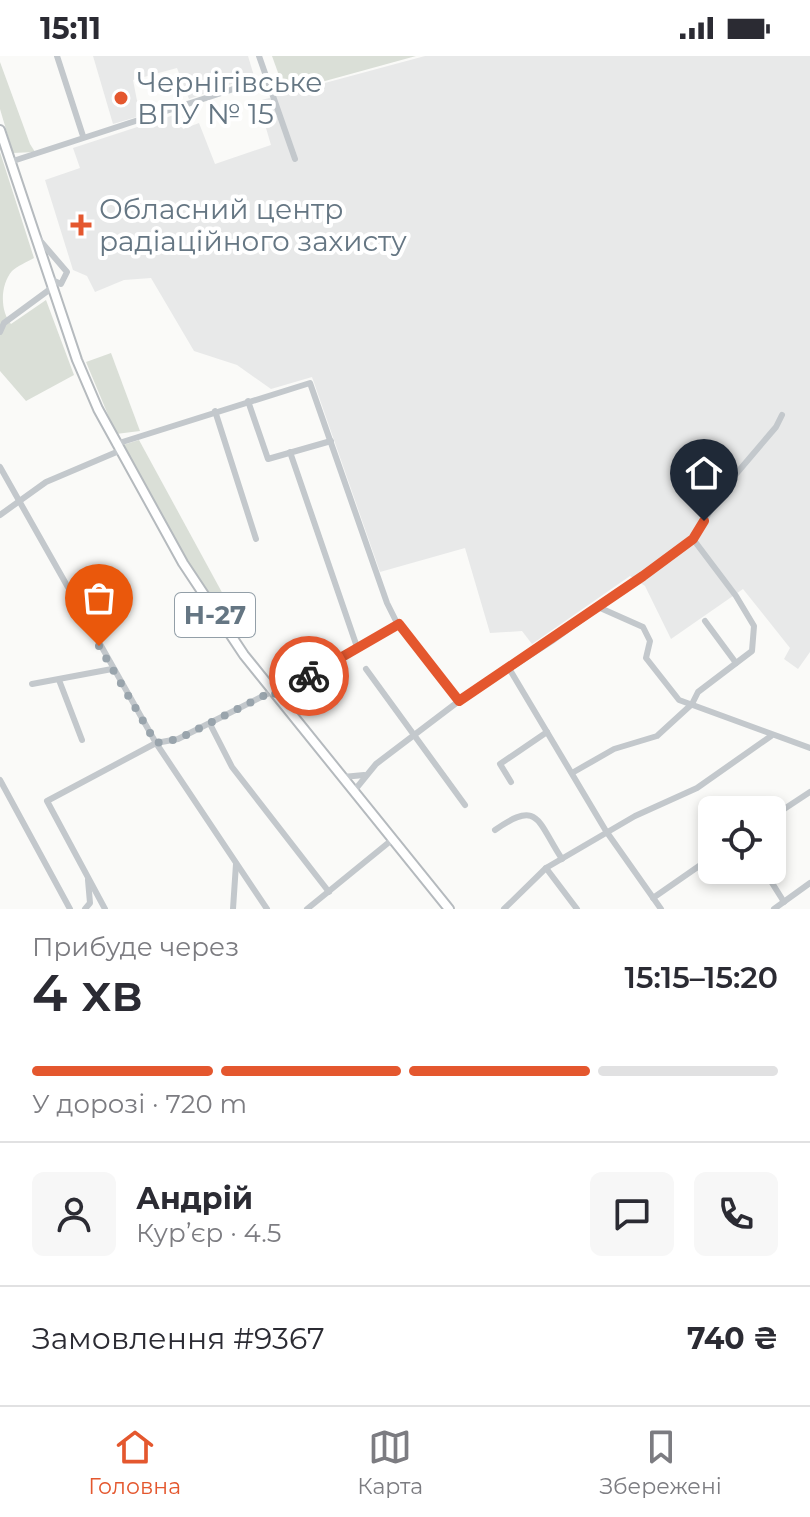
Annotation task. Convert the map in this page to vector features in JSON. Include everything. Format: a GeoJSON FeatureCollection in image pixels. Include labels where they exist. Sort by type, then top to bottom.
{"type":"FeatureCollection","features":[{"type":"Feature","properties":{"kind":"main road","name":"Н-27"},"geometry":{"type":"LineString","coordinates":[[0,130],[77,360],[118,448],[210,609],[449,909]]}},
{"type":"Feature","properties":{"kind":"street"},"geometry":{"type":"LineString","coordinates":[[57,56],[83,136]]}},
{"type":"Feature","properties":{"kind":"street"},"geometry":{"type":"LineString","coordinates":[[259,56],[295,159]]}},
{"type":"Feature","properties":{"kind":"street"},"geometry":{"type":"LineString","coordinates":[[10,162],[267,78]]}},
{"type":"Feature","properties":{"kind":"street"},"geometry":{"type":"LineString","coordinates":[[0,332],[4,323],[52,283],[61,284],[67,272],[35,235]]}},
{"type":"Feature","properties":{"kind":"street"},"geometry":{"type":"LineString","coordinates":[[0,515],[18,499],[46,482],[118,448],[215,411],[310,383],[387,603],[399,624],[459,701]]}},
{"type":"Feature","properties":{"kind":"street"},"geometry":{"type":"LineString","coordinates":[[248,401],[268,459],[331,441]]}},
{"type":"Feature","properties":{"kind":"street"},"geometry":{"type":"LineString","coordinates":[[215,411],[256,539]]}},
{"type":"Feature","properties":{"kind":"street"},"geometry":{"type":"LineString","coordinates":[[354,791],[364,775],[459,701],[510,670],[693,539],[725,487],[782,415]]}},
{"type":"Feature","properties":{"kind":"street"},"geometry":{"type":"LineString","coordinates":[[290,452],[357,647]]}},
{"type":"Feature","properties":{"kind":"street"},"geometry":{"type":"LineString","coordinates":[[0,467],[156,743],[267,909]]}},
{"type":"Feature","properties":{"kind":"street"},"geometry":{"type":"LineString","coordinates":[[572,773],[614,749],[657,736],[692,704],[698,692],[752,651],[754,626],[736,596],[693,539]]}},
{"type":"Feature","properties":{"kind":"street"},"geometry":{"type":"LineString","coordinates":[[598,607],[643,627],[650,641],[646,658],[679,700],[810,748]]}},
{"type":"Feature","properties":{"kind":"street"},"geometry":{"type":"LineString","coordinates":[[705,621],[736,663]]}},
{"type":"Feature","properties":{"kind":"street"},"geometry":{"type":"LineString","coordinates":[[105,909],[47,801],[156,743],[178,739],[276,694],[399,624]]}},
{"type":"Feature","properties":{"kind":"street"},"geometry":{"type":"LineString","coordinates":[[32,684],[112,669]]}},
{"type":"Feature","properties":{"kind":"street"},"geometry":{"type":"LineString","coordinates":[[366,669],[465,805]]}},
{"type":"Feature","properties":{"kind":"street"},"geometry":{"type":"LineString","coordinates":[[510,670],[606,831],[661,909]]}},
{"type":"Feature","properties":{"kind":"street"},"geometry":{"type":"LineString","coordinates":[[59,680],[82,740]]}},
{"type":"Feature","properties":{"kind":"street"},"geometry":{"type":"LineString","coordinates":[[210,724],[232,767],[329,892]]}},
{"type":"Feature","properties":{"kind":"street"},"geometry":{"type":"LineString","coordinates":[[500,764],[547,732]]}},
{"type":"Feature","properties":{"kind":"street"},"geometry":{"type":"LineString","coordinates":[[504,909],[546,868],[606,831],[697,788],[771,736]]}},
{"type":"Feature","properties":{"kind":"street"},"geometry":{"type":"LineString","coordinates":[[493,755],[511,782]]}},
{"type":"Feature","properties":{"kind":"street"},"geometry":{"type":"LineString","coordinates":[[343,777],[364,775]]}},
{"type":"Feature","properties":{"kind":"street"},"geometry":{"type":"LineString","coordinates":[[0,780],[70,909]]}},
{"type":"Feature","properties":{"kind":"street"},"geometry":{"type":"LineString","coordinates":[[786,808],[810,792]]}},
{"type":"Feature","properties":{"kind":"street"},"geometry":{"type":"LineString","coordinates":[[495,830],[525,812],[534,815],[562,859]]}},
{"type":"Feature","properties":{"kind":"street"},"geometry":{"type":"LineString","coordinates":[[307,909],[393,839]]}},
{"type":"Feature","properties":{"kind":"street"},"geometry":{"type":"LineString","coordinates":[[233,909],[236,864]]}},
{"type":"Feature","properties":{"kind":"street"},"geometry":{"type":"LineString","coordinates":[[653,898],[698,867]]}},
{"type":"Feature","properties":{"kind":"street"},"geometry":{"type":"LineString","coordinates":[[546,868],[577,909]]}},
{"type":"Feature","properties":{"kind":"street"},"geometry":{"type":"LineString","coordinates":[[85,909],[90,903],[88,877]]}},
{"type":"Feature","properties":{"kind":"street"},"geometry":{"type":"LineString","coordinates":[[774,909],[810,883]]}},
{"type":"Feature","properties":{"kind":"street"},"geometry":{"type":"LineString","coordinates":[[773,884],[784,902]]}},
{"type":"Feature","properties":{"kind":"shaded area"},"geometry":{"type":"Polygon","coordinates":[[[93,56],[248,56],[254,76],[189,99],[177,68],[133,80],[140,116],[113,124],[93,56]]]}},
{"type":"Feature","properties":{"kind":"shaded area"},"geometry":{"type":"Polygon","coordinates":[[[272,56],[416,56],[285,92],[272,56]]]}},
{"type":"Feature","properties":{"kind":"shaded area"},"geometry":{"type":"Polygon","coordinates":[[[425,56],[810,56],[810,652],[798,669],[784,659],[790,648],[743,589],[671,639],[645,586],[630,576],[532,644],[522,631],[490,633],[465,548],[380,572],[312,377],[271,389],[237,365],[194,351],[151,278],[124,280],[95,292],[87,276],[73,270],[45,180],[80,168],[73,148],[177,114],[183,129],[199,123],[215,164],[271,145],[258,101],[425,56]]]}},
{"type":"Feature","properties":{"kind":"shaded area"},"geometry":{"type":"Polygon","coordinates":[[[0,62],[35,152],[13,153],[0,109],[0,62]]]}},
{"type":"Feature","properties":{"kind":"shaded area"},"geometry":{"type":"Polygon","coordinates":[[[0,152],[34,258],[14,269],[5,283],[3,305],[7,319],[11,324],[46,300],[74,375],[26,401],[0,371],[0,152]]]}},
{"type":"Feature","properties":{"kind":"shaded area"},"geometry":{"type":"Polygon","coordinates":[[[111,353],[140,431],[116,434],[86,362],[111,353]]]}},
{"type":"Feature","properties":{"kind":"shaded area"},"geometry":{"type":"Polygon","coordinates":[[[139,440],[243,631],[238,639],[202,588],[123,445],[139,440]]]}},
{"type":"Feature","properties":{"kind":"way so far"},"geometry":{"type":"LineString","coordinates":[[99,646],[156,743],[178,739],[273,691],[278,697],[309,676]]}},
{"type":"Feature","properties":{"kind":"place","name":"Чернігівське ВПУ № 15"},"geometry":{"type":"Point","coordinates":[121,98]}},
{"type":"Feature","properties":{"kind":"place","name":"Обласний центр радіаційного захисту"},"geometry":{"type":"Point","coordinates":[81,225]}},
{"type":"Feature","properties":{"kind":"route"},"geometry":{"type":"LineString","coordinates":[[309,676],[399,624],[459,701],[510,670],[643,576],[693,539],[704,521]]}}]}
